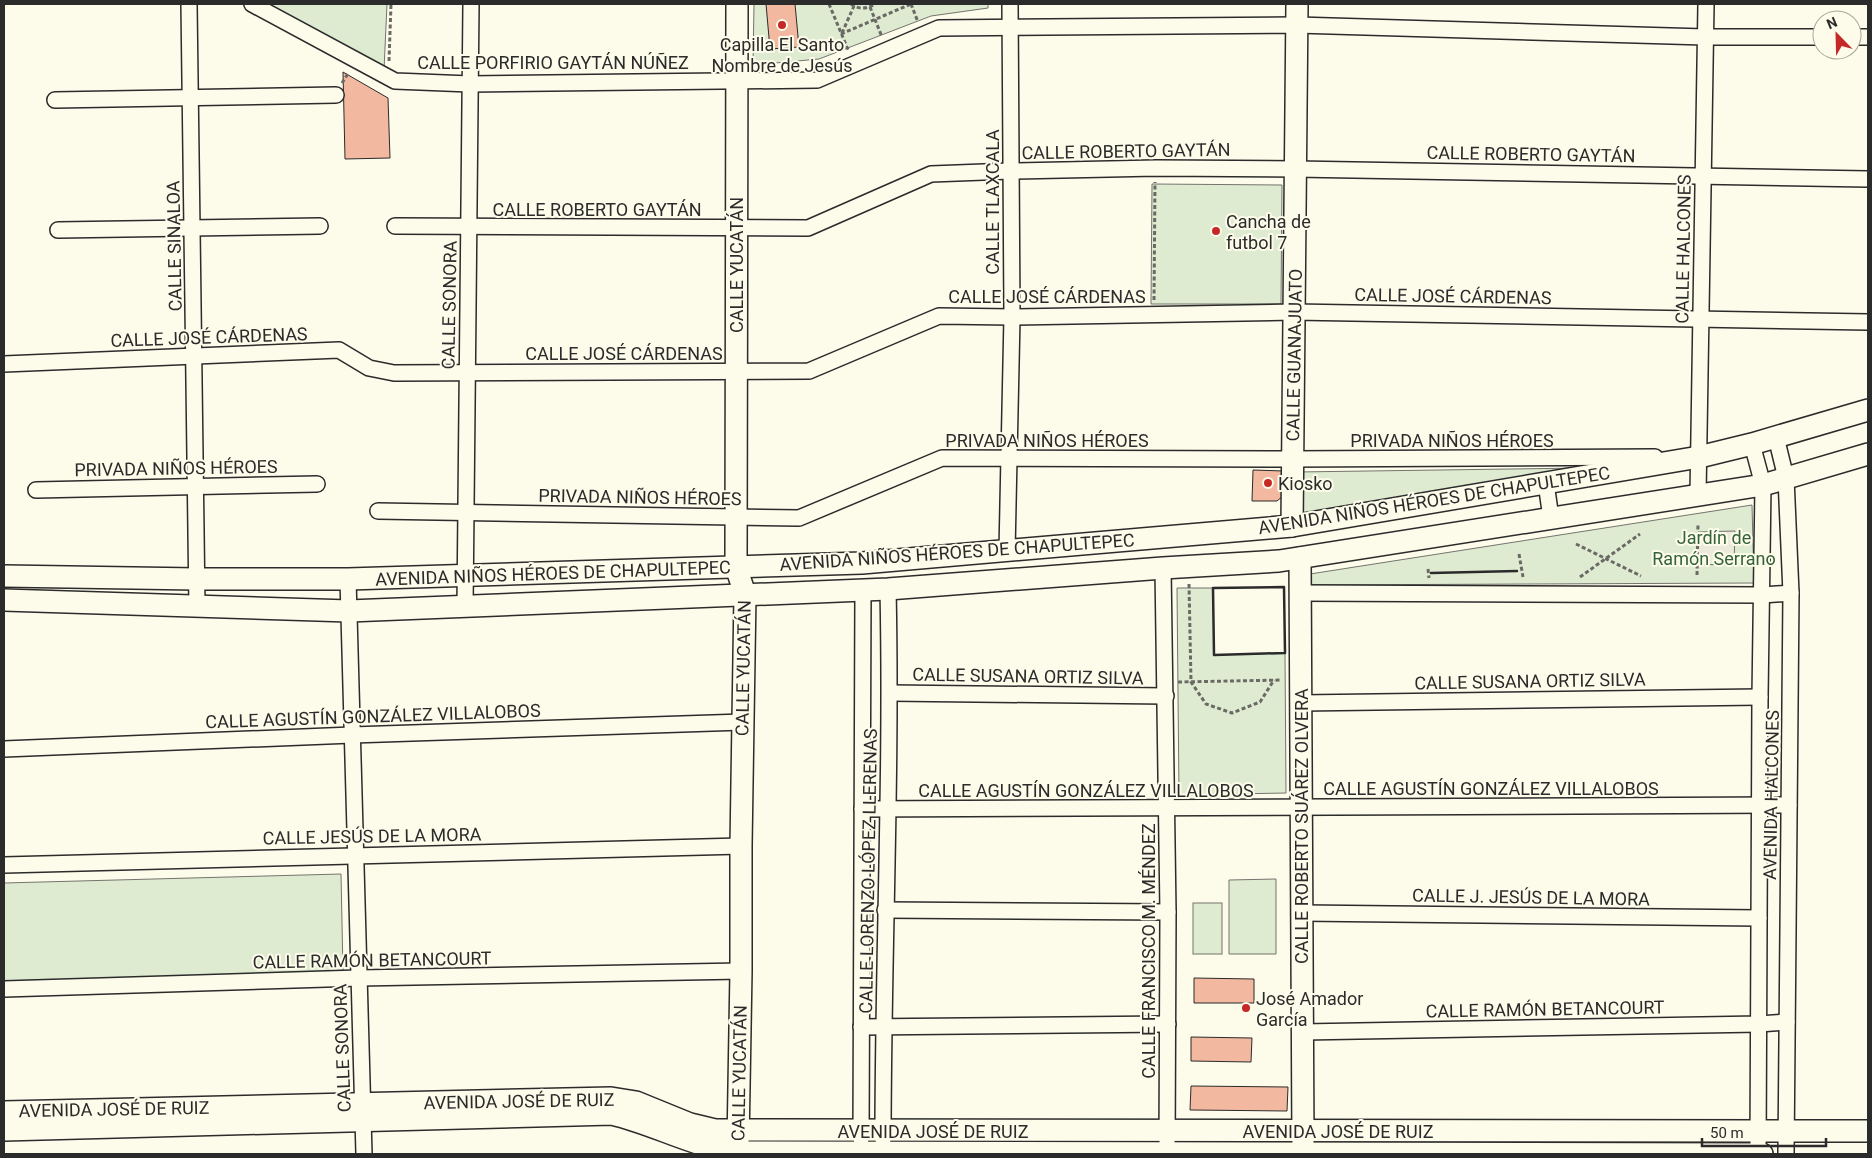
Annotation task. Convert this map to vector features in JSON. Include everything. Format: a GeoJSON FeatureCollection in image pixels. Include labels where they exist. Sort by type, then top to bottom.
{"type":"FeatureCollection","features":[{"type":"Feature","properties":{"kind":"street","name":"CALLE SINALOA"},"geometry":{"type":"LineString","coordinates":[[189,4],[197,607]]}},
{"type":"Feature","properties":{"kind":"street","name":"CALLE PORFIRIO GAYTÁN NÚÑEZ"},"geometry":{"type":"LineString","coordinates":[[252,4],[395,81],[470,84],[818,80],[939,28],[1297,25],[1705,37],[1812,37]]}},
{"type":"Feature","properties":{"kind":"street","name":"CALLE SONORA"},"geometry":{"type":"LineString","coordinates":[[465,607],[470,4]]}},
{"type":"Feature","properties":{"kind":"street","name":"CALLE YUCATÁN"},"geometry":{"type":"LineString","coordinates":[[737,4],[736,567],[745,594],[738,1153]]}},
{"type":"Feature","properties":{"kind":"street","name":"CALLE TLAXCALA"},"geometry":{"type":"LineString","coordinates":[[1007,551],[1007,458],[1012,317],[1010,4]]}},
{"type":"Feature","properties":{"kind":"street","name":"CALLE GUANAJUATO"},"geometry":{"type":"LineString","coordinates":[[1292,526],[1297,4]]}},
{"type":"Feature","properties":{"kind":"street","name":"CALLE HALCONES"},"geometry":{"type":"LineString","coordinates":[[1698,494],[1706,4]]}},
{"type":"Feature","properties":{"kind":"street"},"geometry":{"type":"LineString","coordinates":[[55,100],[336,95]]}},
{"type":"Feature","properties":{"kind":"street","name":"CALLE ROBERTO GAYTÁN"},"geometry":{"type":"LineString","coordinates":[[395,226],[808,228],[931,174],[1010,171],[1156,168],[1296,169],[1868,179]]}},
{"type":"Feature","properties":{"kind":"street"},"geometry":{"type":"LineString","coordinates":[[58,230],[320,226]]}},
{"type":"Feature","properties":{"kind":"street","name":"CALLE JOSÉ CÁRDENAS"},"geometry":{"type":"LineString","coordinates":[[4,364],[339,350],[369,368],[394,373],[467,371],[808,371],[939,316],[1012,317],[1294,312],[1868,322]]}},
{"type":"Feature","properties":{"kind":"street","name":"AVENIDA NIÑOS HÉROES DE CHAPULTEPEC"},"geometry":{"type":"LineString","coordinates":[[4,576],[197,580],[348,579],[862,563],[1292,526],[1699,457],[1752,444],[1868,410]]}},
{"type":"Feature","properties":{"kind":"street","name":"AVENIDA HALCONES"},"geometry":{"type":"LineString","coordinates":[[1776,437],[1786,478],[1792,593],[1786,1154]]}},
{"type":"Feature","properties":{"kind":"street","name":"AVENIDA HALCONES"},"geometry":{"type":"LineString","coordinates":[[1752,444],[1763,485],[1758,1131],[1760,1154]]}},
{"type":"Feature","properties":{"kind":"street","name":"AVENIDA NIÑOS HÉROES DE CHAPULTEPEC"},"geometry":{"type":"LineString","coordinates":[[4,600],[349,611],[888,589],[1300,558],[1763,485],[1868,454]]}},
{"type":"Feature","properties":{"kind":"street","name":"PRIVADA NIÑOS HÉROES"},"geometry":{"type":"LineString","coordinates":[[378,511],[799,518],[942,458],[1699,457]]}},
{"type":"Feature","properties":{"kind":"street"},"geometry":{"type":"LineString","coordinates":[[1546,483],[1551,518]]}},
{"type":"Feature","properties":{"kind":"street","name":"PRIVADA NIÑOS HÉROES"},"geometry":{"type":"LineString","coordinates":[[36,490],[317,484]]}},
{"type":"Feature","properties":{"kind":"street","name":"CALLE ROBERTO SUÁREZ OLVERA"},"geometry":{"type":"LineString","coordinates":[[1300,558],[1304,1154]]}},
{"type":"Feature","properties":{"kind":"street","name":"CALLE FRANCISCO M. MÉNDEZ"},"geometry":{"type":"LineString","coordinates":[[1163,568],[1168,912],[1167,1154]]}},
{"type":"Feature","properties":{"kind":"street","name":"CALLE SONORA"},"geometry":{"type":"LineString","coordinates":[[348,579],[364,1154]]}},
{"type":"Feature","properties":{"kind":"street","name":"CALLE LORENZO LÓPEZ LLERENAS"},"geometry":{"type":"LineString","coordinates":[[883,1153],[885,910],[890,693],[888,589]]}},
{"type":"Feature","properties":{"kind":"street","name":"CALLE LORENZO LÓPEZ LLERENAS"},"geometry":{"type":"LineString","coordinates":[[861,1146],[863,590]]}},
{"type":"Feature","properties":{"kind":"street"},"geometry":{"type":"LineString","coordinates":[[1300,593],[1762,595],[1792,593]]}},
{"type":"Feature","properties":{"kind":"street","name":"CALLE SUSANA ORTIZ SILVA"},"geometry":{"type":"LineString","coordinates":[[890,693],[1166,696]]}},
{"type":"Feature","properties":{"kind":"street","name":"CALLE SUSANA ORTIZ SILVA"},"geometry":{"type":"LineString","coordinates":[[1301,703],[1760,697]]}},
{"type":"Feature","properties":{"kind":"street","name":"CALLE AGUSTÍN GONZÁLEZ VILLALOBOS"},"geometry":{"type":"LineString","coordinates":[[4,750],[352,735],[743,722]]}},
{"type":"Feature","properties":{"kind":"street","name":"CALLE AGUSTÍN GONZÁLEZ VILLALOBOS"},"geometry":{"type":"LineString","coordinates":[[862,810],[1789,805]]}},
{"type":"Feature","properties":{"kind":"street","name":"CALLE JESÚS DE LA MORA"},"geometry":{"type":"LineString","coordinates":[[4,865],[741,846]]}},
{"type":"Feature","properties":{"kind":"street"},"geometry":{"type":"LineString","coordinates":[[885,910],[1168,912]]}},
{"type":"Feature","properties":{"kind":"street","name":"CALLE J. JESÚS DE LA MORA"},"geometry":{"type":"LineString","coordinates":[[1302,913],[1759,918]]}},
{"type":"Feature","properties":{"kind":"street","name":"CALLE RAMÓN BETANCOURT"},"geometry":{"type":"LineString","coordinates":[[4,990],[359,978],[741,971]]}},
{"type":"Feature","properties":{"kind":"street","name":"CALLE RAMÓN BETANCOURT"},"geometry":{"type":"LineString","coordinates":[[1303,1032],[1787,1022]]}},
{"type":"Feature","properties":{"kind":"street"},"geometry":{"type":"LineString","coordinates":[[861,1027],[1168,1024]]}},
{"type":"Feature","properties":{"kind":"street","name":"AVENIDA JOSÉ DE RUIZ"},"geometry":{"type":"LineString","coordinates":[[4,1130],[611,1098],[636,1102],[690,1124],[715,1130],[739,1131],[861,1146],[883,1153],[1760,1154]]}},
{"type":"Feature","properties":{"kind":"street","name":"AVENIDA JOSÉ DE RUIZ"},"geometry":{"type":"LineString","coordinates":[[4,1112],[612,1114],[636,1120],[716,1149],[738,1153],[861,1146],[883,1131],[1868,1131]]}},
{"type":"Feature","properties":{"kind":"path"},"geometry":{"type":"LineString","coordinates":[[388,78],[391,4]]}},
{"type":"Feature","properties":{"kind":"path"},"geometry":{"type":"LineString","coordinates":[[829,4],[854,64]]}},
{"type":"Feature","properties":{"kind":"path"},"geometry":{"type":"LineString","coordinates":[[841,34],[853,5],[859,8],[870,7],[875,4]]}},
{"type":"Feature","properties":{"kind":"path"},"geometry":{"type":"LineString","coordinates":[[841,34],[910,4]]}},
{"type":"Feature","properties":{"kind":"path"},"geometry":{"type":"LineString","coordinates":[[870,7],[887,50]]}},
{"type":"Feature","properties":{"kind":"path"},"geometry":{"type":"LineString","coordinates":[[336,95],[356,61]]}},
{"type":"Feature","properties":{"kind":"path"},"geometry":{"type":"LineString","coordinates":[[1154,314],[1156,168]]}},
{"type":"Feature","properties":{"kind":"path"},"geometry":{"type":"LineString","coordinates":[[1697,575],[1698,524]]}},
{"type":"Feature","properties":{"kind":"path"},"geometry":{"type":"LineString","coordinates":[[1580,577],[1640,534]]}},
{"type":"Feature","properties":{"kind":"path"},"geometry":{"type":"LineString","coordinates":[[1576,544],[1641,576]]}},
{"type":"Feature","properties":{"kind":"path"},"geometry":{"type":"LineString","coordinates":[[1519,554],[1523,578]]}},
{"type":"Feature","properties":{"kind":"path"},"geometry":{"type":"LineString","coordinates":[[1428,569],[1429,578]]}},
{"type":"Feature","properties":{"kind":"path"},"geometry":{"type":"LineString","coordinates":[[1189,578],[1191,682],[1206,704],[1232,713],[1260,702],[1274,680]]}},
{"type":"Feature","properties":{"kind":"path"},"geometry":{"type":"LineString","coordinates":[[1182,682],[1282,680]]}},
{"type":"Feature","properties":{"kind":"green space"},"geometry":{"type":"Polygon","coordinates":[[[262,4],[387,4],[384,70],[262,4]]]}},
{"type":"Feature","properties":{"kind":"green space"},"geometry":{"type":"Polygon","coordinates":[[[754,4],[988,4],[988,8],[931,16],[819,59],[753,65],[754,4]]]}},
{"type":"Feature","properties":{"kind":"green space","name":"Cancha de futbol 7"},"geometry":{"type":"Polygon","coordinates":[[[1152,184],[1282,185],[1281,304],[1151,304],[1152,184]]]}},
{"type":"Feature","properties":{"kind":"green space"},"geometry":{"type":"Polygon","coordinates":[[[1583,468],[1296,516],[1296,472],[1583,468]]]}},
{"type":"Feature","properties":{"kind":"green space","name":"Jardín de Ramón Serrano"},"geometry":{"type":"Polygon","coordinates":[[[1752,505],[1754,583],[1310,585],[1310,574],[1752,505]]]}},
{"type":"Feature","properties":{"kind":"green space"},"geometry":{"type":"Polygon","coordinates":[[[1177,588],[1213,588],[1214,655],[1285,653],[1286,793],[1179,795],[1177,588]]]}},
{"type":"Feature","properties":{"kind":"green space"},"geometry":{"type":"Polygon","coordinates":[[[341,874],[343,972],[4,981],[4,883],[341,874]]]}},
{"type":"Feature","properties":{"kind":"green space"},"geometry":{"type":"Polygon","coordinates":[[[1276,879],[1276,954],[1229,954],[1229,880],[1276,879]]]}},
{"type":"Feature","properties":{"kind":"green space"},"geometry":{"type":"Polygon","coordinates":[[[1193,903],[1222,903],[1222,954],[1193,954],[1193,903]]]}},
{"type":"Feature","properties":{"kind":"shaded area"},"geometry":{"type":"Polygon","coordinates":[[[1735,531],[1734,564],[1697,565],[1698,532],[1735,531]]]}},
{"type":"Feature","properties":{"kind":"building","name":"Capilla El Santo Nombre de Jesús"},"geometry":{"type":"Polygon","coordinates":[[[766,4],[795,4],[799,47],[770,49],[766,4]]]}},
{"type":"Feature","properties":{"kind":"building"},"geometry":{"type":"Polygon","coordinates":[[[343,72],[388,98],[390,158],[345,159],[343,72]]]}},
{"type":"Feature","properties":{"kind":"building","name":"Kiosko"},"geometry":{"type":"Polygon","coordinates":[[[1253,470],[1284,471],[1283,496],[1277,501],[1252,501],[1253,470]]]}},
{"type":"Feature","properties":{"kind":"building"},"geometry":{"type":"Polygon","coordinates":[[[1194,978],[1254,979],[1254,1003],[1194,1003],[1194,978]]]}},
{"type":"Feature","properties":{"kind":"building"},"geometry":{"type":"Polygon","coordinates":[[[1191,1037],[1252,1038],[1251,1062],[1191,1061],[1191,1037]]]}},
{"type":"Feature","properties":{"kind":"building"},"geometry":{"type":"Polygon","coordinates":[[[1191,1086],[1288,1087],[1287,1111],[1190,1110],[1191,1086]]]}},
{"type":"Feature","properties":{"kind":"wall"},"geometry":{"type":"LineString","coordinates":[[1431,573],[1517,571]]}},
{"type":"Feature","properties":{"kind":"wall"},"geometry":{"type":"LineString","coordinates":[[1284,587],[1285,653],[1214,655],[1213,588],[1284,587]]}},
{"type":"Feature","properties":{"kind":"place","name":"Capilla El Santo Nombre de Jesús"},"geometry":{"type":"Point","coordinates":[782,25]}},
{"type":"Feature","properties":{"kind":"place","name":"Cancha de futbol 7"},"geometry":{"type":"Point","coordinates":[1216,231]}},
{"type":"Feature","properties":{"kind":"place","name":"Kiosko"},"geometry":{"type":"Point","coordinates":[1268,483]}},
{"type":"Feature","properties":{"kind":"place","name":"José Amador García"},"geometry":{"type":"Point","coordinates":[1246,1008]}}]}
